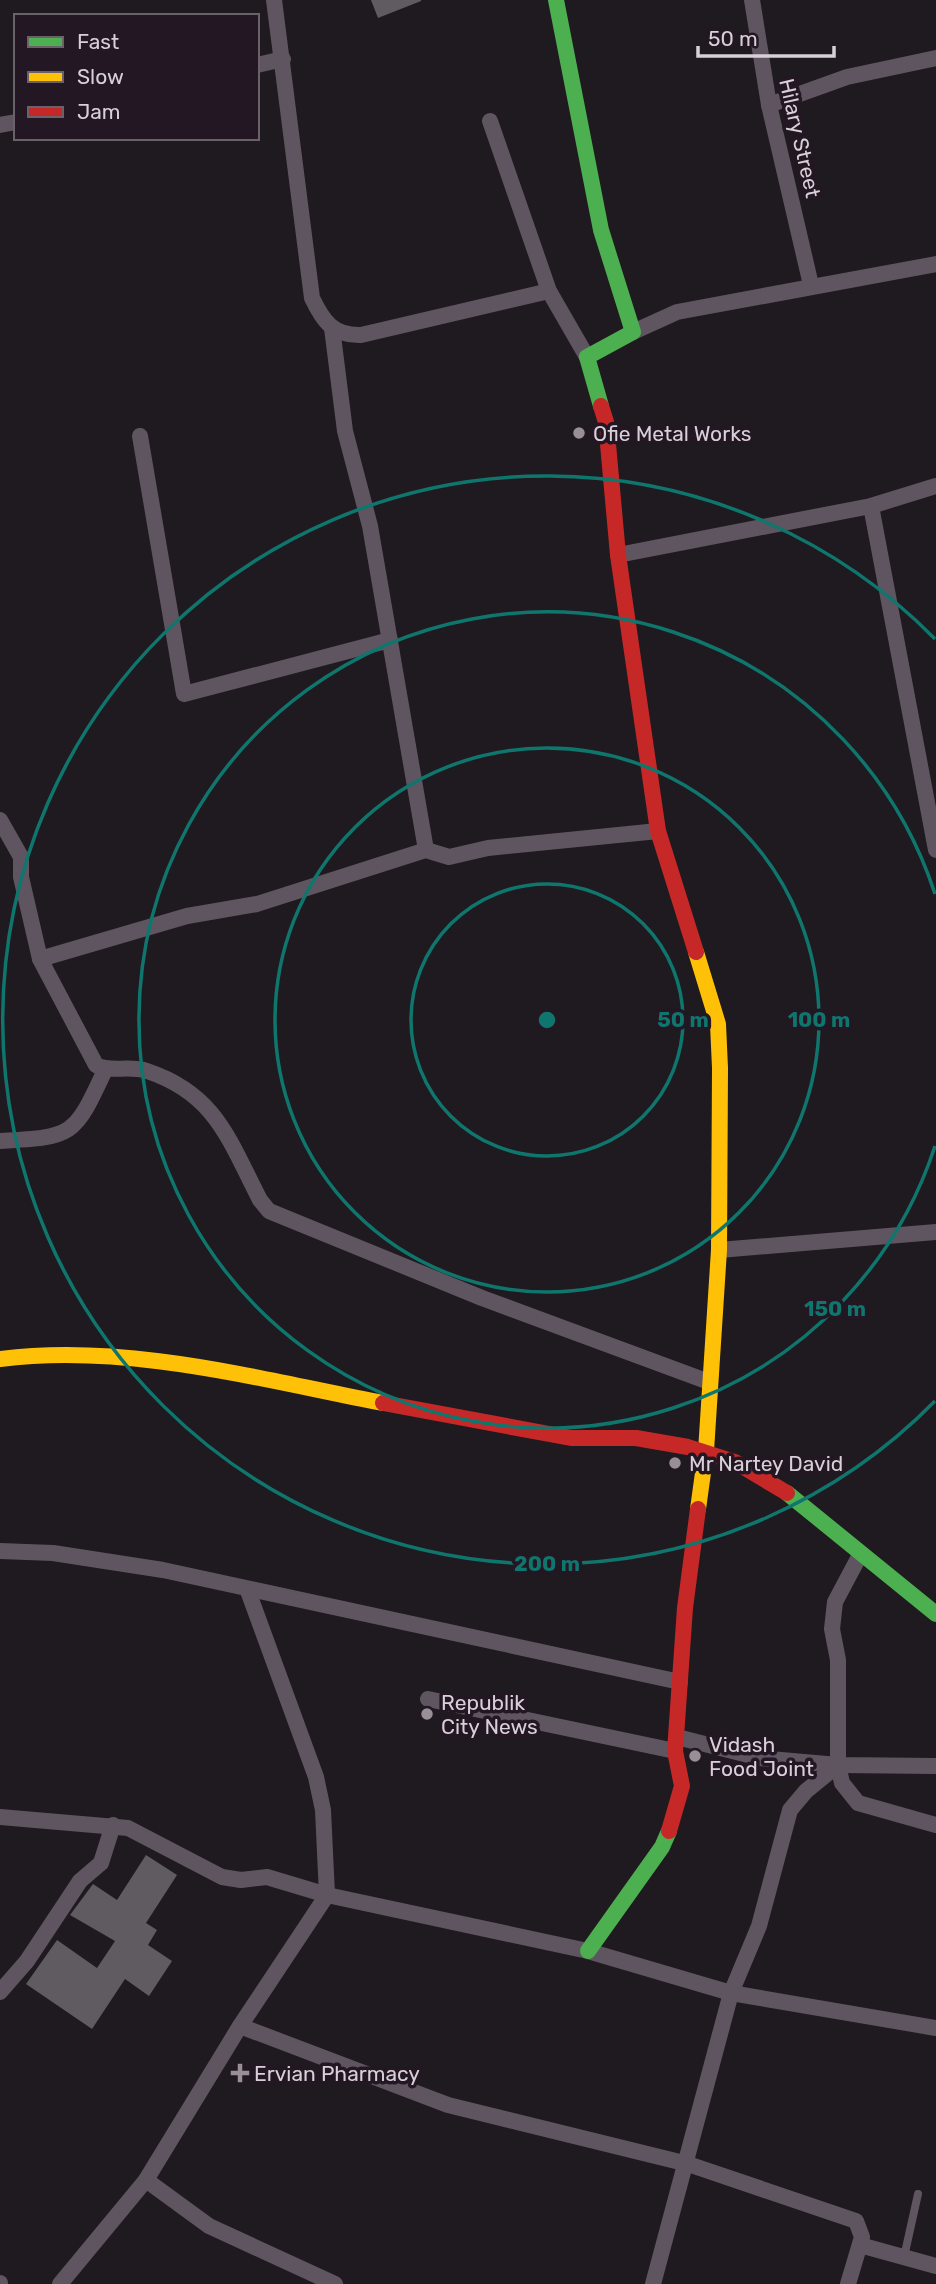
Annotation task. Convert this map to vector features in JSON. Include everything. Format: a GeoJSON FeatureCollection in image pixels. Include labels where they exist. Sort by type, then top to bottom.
{"type":"FeatureCollection","features":[{"type":"Feature","properties":{"kind":"street"},"geometry":{"type":"LineString","coordinates":[[274,0],[312,298],[323,319],[332,328],[346,335],[361,335],[549,291]]}},
{"type":"Feature","properties":{"kind":"street"},"geometry":{"type":"LineString","coordinates":[[556,0],[601,230],[633,332]]}},
{"type":"Feature","properties":{"kind":"street","name":"Hilary Street"},"geometry":{"type":"LineString","coordinates":[[752,0],[769,105],[811,285]]}},
{"type":"Feature","properties":{"kind":"street"},"geometry":{"type":"LineString","coordinates":[[769,105],[847,77],[936,58]]}},
{"type":"Feature","properties":{"kind":"street"},"geometry":{"type":"LineString","coordinates":[[259,65],[283,59]]}},
{"type":"Feature","properties":{"kind":"street"},"geometry":{"type":"LineString","coordinates":[[490,121],[549,291],[587,357],[606,422],[618,555],[658,831],[718,1024],[719,1250],[706,1451],[685,1608],[676,1744],[682,1786],[676,1816],[662,1847],[588,1951]]}},
{"type":"Feature","properties":{"kind":"street"},"geometry":{"type":"LineString","coordinates":[[587,357],[677,312],[811,285],[936,264]]}},
{"type":"Feature","properties":{"kind":"street"},"geometry":{"type":"LineString","coordinates":[[332,328],[345,431],[370,526],[426,850]]}},
{"type":"Feature","properties":{"kind":"street"},"geometry":{"type":"LineString","coordinates":[[140,436],[184,694],[390,640]]}},
{"type":"Feature","properties":{"kind":"street"},"geometry":{"type":"LineString","coordinates":[[618,555],[871,506],[936,486]]}},
{"type":"Feature","properties":{"kind":"street"},"geometry":{"type":"LineString","coordinates":[[871,506],[936,850]]}},
{"type":"Feature","properties":{"kind":"street"},"geometry":{"type":"LineString","coordinates":[[0,820],[21,857],[21,877],[40,960],[96,1066],[105,1070],[134,1067],[167,1078],[191,1090],[207,1105],[260,1200],[270,1211],[558,1328],[709,1382]]}},
{"type":"Feature","properties":{"kind":"street"},"geometry":{"type":"LineString","coordinates":[[40,960],[187,916],[257,904],[426,850],[449,857],[488,848],[658,831]]}},
{"type":"Feature","properties":{"kind":"street"},"geometry":{"type":"LineString","coordinates":[[0,1141],[44,1139],[68,1132],[86,1111],[105,1070]]}},
{"type":"Feature","properties":{"kind":"street"},"geometry":{"type":"LineString","coordinates":[[719,1250],[936,1233]]}},
{"type":"Feature","properties":{"kind":"street"},"geometry":{"type":"LineString","coordinates":[[0,1359],[19,1356],[127,1358],[175,1364],[571,1437],[635,1438],[706,1451],[738,1463],[765,1479],[888,1580],[936,1614]]}},
{"type":"Feature","properties":{"kind":"street"},"geometry":{"type":"LineString","coordinates":[[0,1551],[53,1553],[163,1570],[248,1591],[680,1682]]}},
{"type":"Feature","properties":{"kind":"street"},"geometry":{"type":"LineString","coordinates":[[860,1555],[835,1602],[832,1629],[838,1660],[838,1765],[842,1783],[858,1803],[936,1825]]}},
{"type":"Feature","properties":{"kind":"street"},"geometry":{"type":"LineString","coordinates":[[60,2284],[146,2180],[240,2026],[327,1895],[323,1810],[316,1777],[248,1591]]}},
{"type":"Feature","properties":{"kind":"street"},"geometry":{"type":"LineString","coordinates":[[428,1699],[760,1758],[838,1765],[936,1766]]}},
{"type":"Feature","properties":{"kind":"street"},"geometry":{"type":"LineString","coordinates":[[653,2284],[688,2164],[731,1993],[759,1926],[790,1810],[806,1791],[838,1765]]}},
{"type":"Feature","properties":{"kind":"street"},"geometry":{"type":"LineString","coordinates":[[0,1817],[128,1828],[222,1877],[241,1880],[267,1877],[327,1895],[588,1951],[731,1993],[936,2028]]}},
{"type":"Feature","properties":{"kind":"street"},"geometry":{"type":"LineString","coordinates":[[0,1992],[27,1961],[80,1881],[101,1863],[113,1825]]}},
{"type":"Feature","properties":{"kind":"street"},"geometry":{"type":"LineString","coordinates":[[240,2026],[449,2105],[688,2164],[856,2221],[863,2237],[848,2284]]}},
{"type":"Feature","properties":{"kind":"street"},"geometry":{"type":"LineString","coordinates":[[146,2180],[209,2226],[313,2280],[335,2284]]}},
{"type":"Feature","properties":{"kind":"street"},"geometry":{"type":"LineString","coordinates":[[860,2245],[936,2266]]}},
{"type":"Feature","properties":{"kind":"lane"},"geometry":{"type":"LineString","coordinates":[[904,2257],[918,2194]]}},
{"type":"Feature","properties":{"kind":"building"},"geometry":{"type":"Polygon","coordinates":[[[371,0],[421,0],[421,1],[378,18],[371,0]]]}},
{"type":"Feature","properties":{"kind":"building"},"geometry":{"type":"Polygon","coordinates":[[[146,1855],[177,1875],[146,1923],[157,1930],[148,1945],[172,1961],[149,1996],[125,1979],[92,2029],[26,1984],[57,1940],[97,1968],[115,1941],[70,1915],[93,1884],[117,1900],[146,1855]]]}},
{"type":"Feature","properties":{"kind":"traffic: fast"},"geometry":{"type":"LineString","coordinates":[[556,0],[601,230],[633,332],[587,357],[601,406]]}},
{"type":"Feature","properties":{"kind":"traffic: fast"},"geometry":{"type":"LineString","coordinates":[[787,1493],[936,1614]]}},
{"type":"Feature","properties":{"kind":"traffic: fast"},"geometry":{"type":"LineString","coordinates":[[588,1951],[662,1847],[669,1831]]}},
{"type":"Feature","properties":{"kind":"traffic: slow"},"geometry":{"type":"LineString","coordinates":[[696,952],[718,1024],[720,1068],[719,1250],[706,1451],[698,1509]]}},
{"type":"Feature","properties":{"kind":"traffic: slow"},"geometry":{"type":"LineString","coordinates":[[0,1359],[48,1355],[144,1360],[241,1374],[383,1403]]}},
{"type":"Feature","properties":{"kind":"traffic: jam"},"geometry":{"type":"LineString","coordinates":[[601,406],[606,422],[618,555],[658,831],[696,952]]}},
{"type":"Feature","properties":{"kind":"traffic: jam"},"geometry":{"type":"LineString","coordinates":[[383,1403],[571,1438],[636,1438],[688,1447],[735,1462],[787,1493]]}},
{"type":"Feature","properties":{"kind":"traffic: jam"},"geometry":{"type":"LineString","coordinates":[[669,1831],[682,1786],[675,1751],[685,1608],[698,1509]]}},
{"type":"Feature","properties":{"kind":"place","name":"Ofie Metal Works"},"geometry":{"type":"Point","coordinates":[579,433]}},
{"type":"Feature","properties":{"kind":"place","name":"Mr Nartey David"},"geometry":{"type":"Point","coordinates":[675,1463]}},
{"type":"Feature","properties":{"kind":"place","name":"Republik City News"},"geometry":{"type":"Point","coordinates":[427,1714]}},
{"type":"Feature","properties":{"kind":"place","name":"Vidash Food Joint"},"geometry":{"type":"Point","coordinates":[695,1756]}},
{"type":"Feature","properties":{"kind":"place","name":"Ervian Pharmacy"},"geometry":{"type":"Point","coordinates":[240,2073]}}]}
